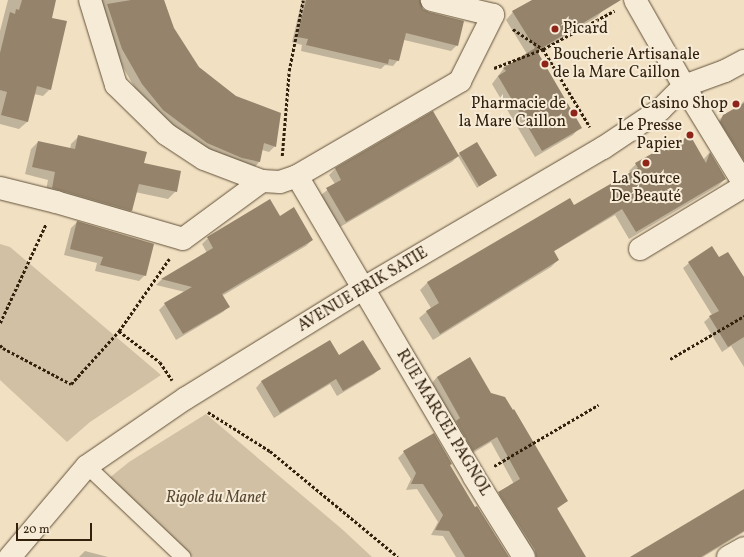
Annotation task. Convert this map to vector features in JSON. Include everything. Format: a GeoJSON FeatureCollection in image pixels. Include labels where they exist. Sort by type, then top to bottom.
{"type":"FeatureCollection","features":[{"type":"Feature","properties":{"kind":"street"},"geometry":{"type":"LineString","coordinates":[[90,0],[116,85],[166,134],[204,159],[280,180]]}},
{"type":"Feature","properties":{"kind":"street"},"geometry":{"type":"LineString","coordinates":[[0,188],[56,202],[183,239],[280,180],[460,81],[493,15],[432,0]]}},
{"type":"Feature","properties":{"kind":"street"},"geometry":{"type":"LineString","coordinates":[[627,4],[684,86],[744,185],[640,249]]}},
{"type":"Feature","properties":{"kind":"street","name":"AVENUE ERIK SATIE"},"geometry":{"type":"LineString","coordinates":[[10,557],[87,466],[186,398],[364,288],[603,148],[660,110],[684,86],[725,71],[744,61]]}},
{"type":"Feature","properties":{"kind":"street","name":"RUE MARCEL PAGNOL"},"geometry":{"type":"LineString","coordinates":[[280,180],[364,288],[474,477],[524,557]]}},
{"type":"Feature","properties":{"kind":"street"},"geometry":{"type":"LineString","coordinates":[[728,557],[744,548]]}},
{"type":"Feature","properties":{"kind":"lane"},"geometry":{"type":"LineString","coordinates":[[87,466],[183,557]]}},
{"type":"Feature","properties":{"kind":"path"},"geometry":{"type":"LineString","coordinates":[[280,180],[289,71],[303,0]]}},
{"type":"Feature","properties":{"kind":"path"},"geometry":{"type":"LineString","coordinates":[[460,81],[543,49],[627,4]]}},
{"type":"Feature","properties":{"kind":"path"},"geometry":{"type":"LineString","coordinates":[[493,15],[543,49],[603,148]]}},
{"type":"Feature","properties":{"kind":"path"},"geometry":{"type":"LineString","coordinates":[[0,323],[56,202]]}},
{"type":"Feature","properties":{"kind":"path"},"geometry":{"type":"LineString","coordinates":[[0,345],[71,384],[119,331],[183,239]]}},
{"type":"Feature","properties":{"kind":"path"},"geometry":{"type":"LineString","coordinates":[[670,359],[744,316]]}},
{"type":"Feature","properties":{"kind":"path"},"geometry":{"type":"LineString","coordinates":[[119,331],[160,362],[186,398],[270,451],[398,557]]}},
{"type":"Feature","properties":{"kind":"path"},"geometry":{"type":"LineString","coordinates":[[474,477],[598,405]]}},
{"type":"Feature","properties":{"kind":"green space"},"geometry":{"type":"Polygon","coordinates":[[[0,244],[10,247],[161,375],[90,422],[67,442],[0,380],[0,244]]]}},
{"type":"Feature","properties":{"kind":"green space","name":"Rigole du Manet"},"geometry":{"type":"Polygon","coordinates":[[[206,414],[343,530],[372,557],[193,557],[108,479],[129,462],[206,414]]]}},
{"type":"Feature","properties":{"kind":"building"},"geometry":{"type":"Polygon","coordinates":[[[22,0],[56,0],[52,18],[67,21],[51,90],[37,86],[28,122],[1,115],[7,92],[0,90],[0,53],[10,12],[15,14],[16,9],[19,10],[22,0]]]}},
{"type":"Feature","properties":{"kind":"building"},"geometry":{"type":"Polygon","coordinates":[[[131,0],[164,0],[174,28],[199,67],[236,96],[281,113],[276,147],[264,143],[260,162],[242,158],[207,143],[163,110],[142,84],[122,49],[107,4],[131,0]]]}},
{"type":"Feature","properties":{"kind":"building"},"geometry":{"type":"Polygon","coordinates":[[[306,0],[420,0],[423,9],[429,12],[464,21],[458,46],[406,33],[399,61],[389,59],[388,64],[306,45],[308,39],[297,37],[306,0]]]}},
{"type":"Feature","properties":{"kind":"building"},"geometry":{"type":"Polygon","coordinates":[[[532,0],[621,0],[537,51],[582,128],[542,151],[498,76],[506,71],[503,68],[535,48],[512,11],[532,0]]]}},
{"type":"Feature","properties":{"kind":"building"},"geometry":{"type":"Polygon","coordinates":[[[744,103],[744,160],[720,122],[723,115],[744,103]]]}},
{"type":"Feature","properties":{"kind":"building"},"geometry":{"type":"Polygon","coordinates":[[[433,111],[459,156],[346,222],[326,188],[341,180],[335,168],[433,111]]]}},
{"type":"Feature","properties":{"kind":"building"},"geometry":{"type":"Polygon","coordinates":[[[78,135],[147,152],[144,163],[181,171],[177,192],[139,184],[132,211],[52,188],[55,172],[32,167],[38,141],[75,149],[78,135]]]}},
{"type":"Feature","properties":{"kind":"building"},"geometry":{"type":"Polygon","coordinates":[[[690,135],[706,163],[710,152],[726,179],[636,232],[622,209],[554,251],[559,260],[440,334],[426,311],[439,303],[427,282],[570,198],[574,205],[638,168],[635,163],[662,148],[664,151],[690,135]]]}},
{"type":"Feature","properties":{"kind":"building"},"geometry":{"type":"Polygon","coordinates":[[[477,142],[497,175],[479,186],[459,153],[477,142]]]}},
{"type":"Feature","properties":{"kind":"building"},"geometry":{"type":"Polygon","coordinates":[[[270,199],[280,216],[294,207],[313,240],[222,294],[230,307],[183,334],[164,303],[192,287],[161,279],[213,248],[207,237],[270,199]]]}},
{"type":"Feature","properties":{"kind":"building"},"geometry":{"type":"Polygon","coordinates":[[[77,221],[154,244],[146,276],[100,265],[103,257],[70,249],[77,221]]]}},
{"type":"Feature","properties":{"kind":"building"},"geometry":{"type":"Polygon","coordinates":[[[712,246],[719,257],[728,252],[744,277],[744,337],[728,347],[709,316],[719,311],[688,262],[712,246]]]}},
{"type":"Feature","properties":{"kind":"building"},"geometry":{"type":"Polygon","coordinates":[[[330,340],[339,355],[363,340],[381,369],[343,391],[336,379],[280,413],[261,381],[330,340]]]}},
{"type":"Feature","properties":{"kind":"building"},"geometry":{"type":"Polygon","coordinates":[[[470,357],[491,393],[505,397],[513,410],[514,409],[568,501],[557,508],[586,557],[536,557],[535,550],[498,492],[520,479],[497,437],[473,451],[456,421],[460,418],[437,377],[470,357]]]}},
{"type":"Feature","properties":{"kind":"building"},"geometry":{"type":"Polygon","coordinates":[[[434,433],[452,464],[450,465],[475,507],[477,506],[509,557],[465,557],[449,531],[435,530],[443,515],[423,484],[411,484],[416,473],[403,451],[434,433]]]}},
{"type":"Feature","properties":{"kind":"building"},"geometry":{"type":"Polygon","coordinates":[[[744,489],[744,531],[701,557],[630,557],[744,489]]]}},
{"type":"Feature","properties":{"kind":"place","name":"Picard"},"geometry":{"type":"Point","coordinates":[555,29]}},
{"type":"Feature","properties":{"kind":"place","name":"Boucherie Artisanale de la Mare Caillon"},"geometry":{"type":"Point","coordinates":[545,64]}},
{"type":"Feature","properties":{"kind":"place","name":"Casino Shop"},"geometry":{"type":"Point","coordinates":[736,104]}},
{"type":"Feature","properties":{"kind":"place","name":"Pharmacie de la Mare Caillon"},"geometry":{"type":"Point","coordinates":[574,113]}},
{"type":"Feature","properties":{"kind":"place","name":"Le Presse Papier"},"geometry":{"type":"Point","coordinates":[690,135]}},
{"type":"Feature","properties":{"kind":"place","name":"La Source De Beauté"},"geometry":{"type":"Point","coordinates":[646,163]}}]}
